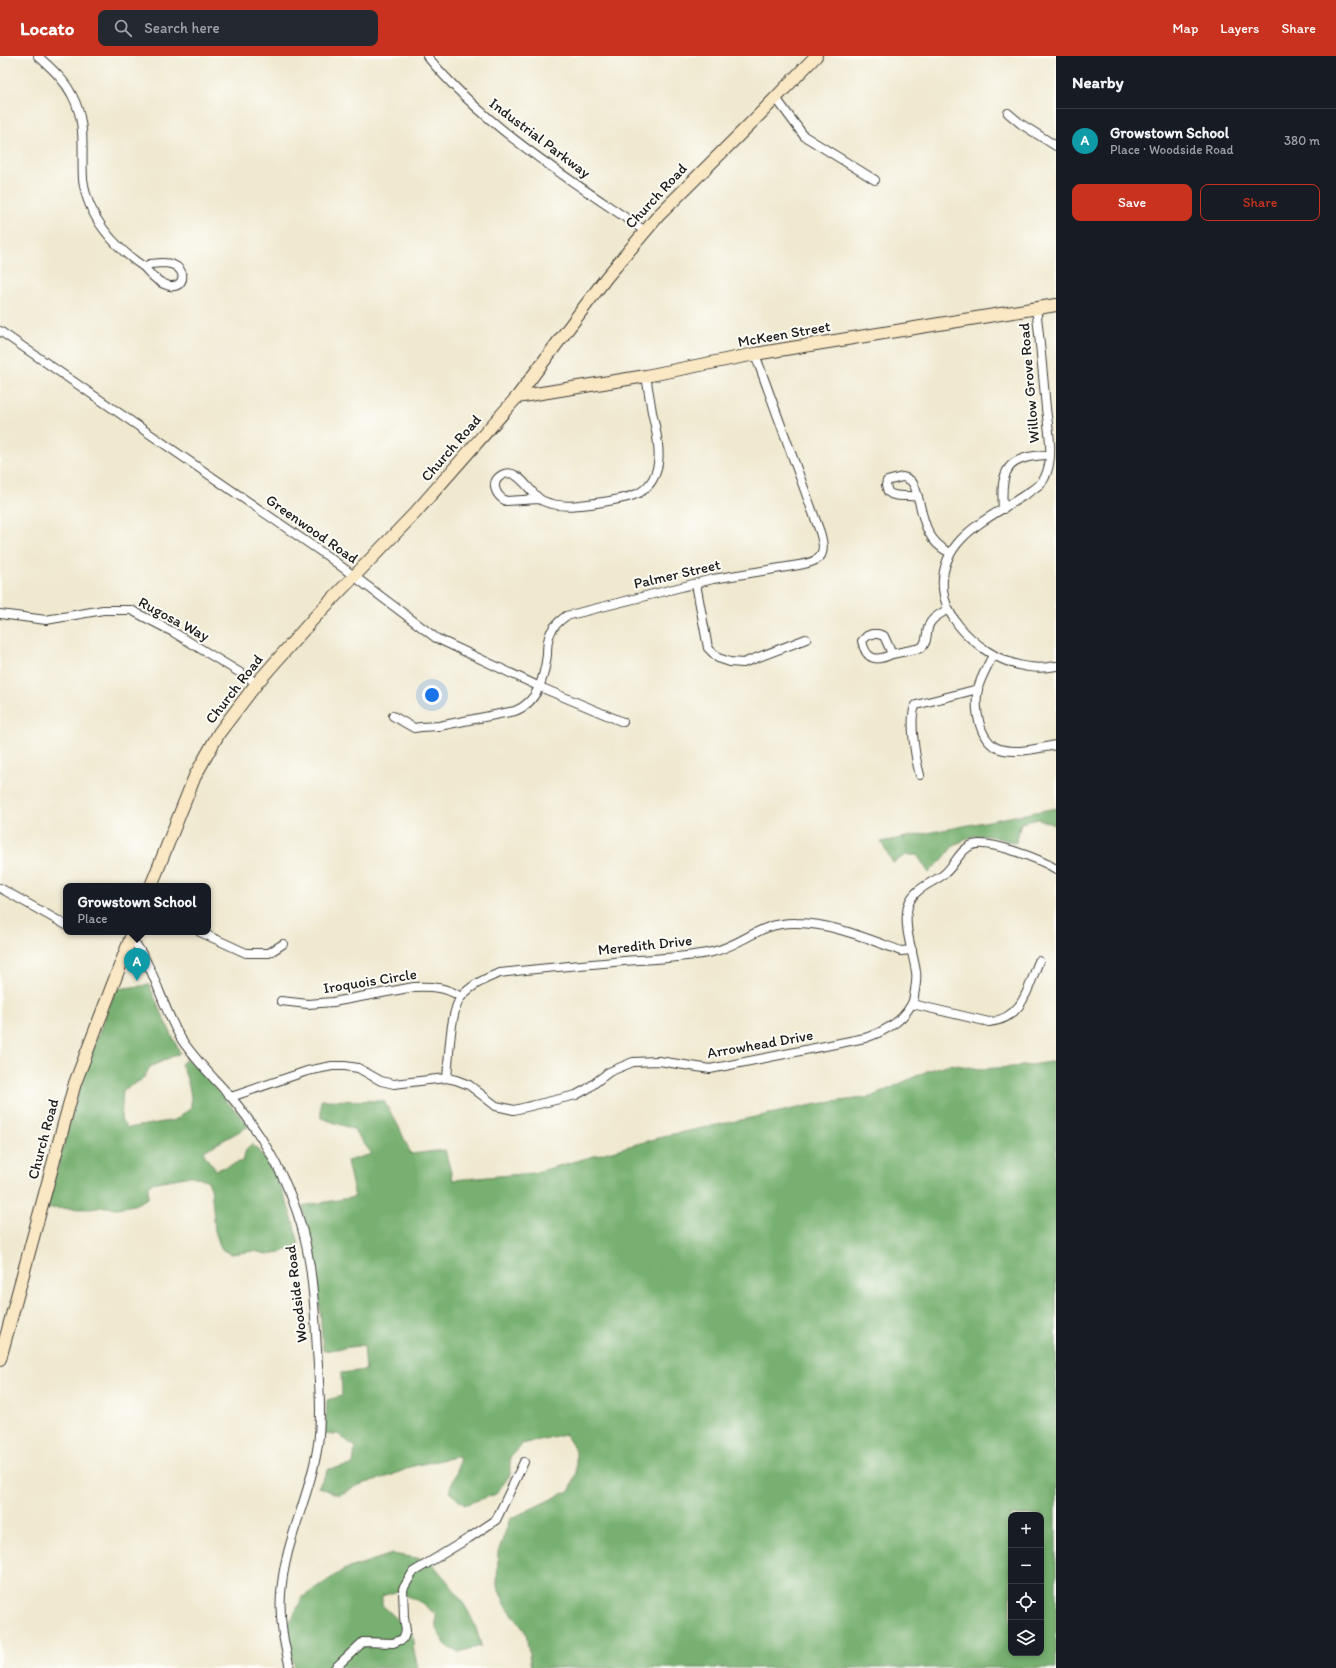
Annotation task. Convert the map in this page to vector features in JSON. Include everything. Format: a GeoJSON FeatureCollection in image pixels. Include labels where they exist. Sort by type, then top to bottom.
{"type":"FeatureCollection","features":[{"type":"Feature","properties":{"kind":"street"},"geometry":{"type":"LineString","coordinates":[[38,56],[64,82],[73,96],[79,111],[83,128],[83,179],[86,195],[92,210],[99,223],[118,246],[144,267]]}},
{"type":"Feature","properties":{"kind":"street","name":"Industrial Parkway"},"geometry":{"type":"LineString","coordinates":[[427,56],[457,89],[504,132],[542,161],[645,231]]}},
{"type":"Feature","properties":{"kind":"street","name":"Church Road"},"geometry":{"type":"LineString","coordinates":[[152,883],[195,776],[219,733],[256,682],[285,649],[415,513],[517,397],[606,278],[645,231],[679,194],[776,98],[816,56]]}},
{"type":"Feature","properties":{"kind":"street"},"geometry":{"type":"LineString","coordinates":[[776,98],[804,136],[875,180]]}},
{"type":"Feature","properties":{"kind":"street"},"geometry":{"type":"LineString","coordinates":[[1008,113],[1021,124],[1056,146]]}},
{"type":"Feature","properties":{"kind":"street","name":"McKeen Street"},"geometry":{"type":"LineString","coordinates":[[517,397],[646,376],[755,354],[1056,305]]}},
{"type":"Feature","properties":{"kind":"street","name":"Willow Grove Road"},"geometry":{"type":"LineString","coordinates":[[1036,308],[1041,344],[1049,455],[1047,470],[1042,481],[972,530],[958,542],[950,553],[945,568],[943,586],[944,599],[948,609],[966,634],[993,655],[1023,667],[1036,668],[1056,666]]}},
{"type":"Feature","properties":{"kind":"street","name":"Greenwood Road"},"geometry":{"type":"LineString","coordinates":[[0,331],[355,576],[436,638],[540,687],[624,722]]}},
{"type":"Feature","properties":{"kind":"street","name":"Palmer Street"},"geometry":{"type":"LineString","coordinates":[[393,716],[414,728],[439,726],[508,713],[526,706],[536,695],[545,670],[549,637],[552,630],[566,616],[696,584],[742,574],[813,562],[820,558],[824,549],[820,532],[755,354]]}},
{"type":"Feature","properties":{"kind":"street"},"geometry":{"type":"LineString","coordinates":[[538,499],[514,474],[508,473],[497,479],[495,486],[496,494],[506,501],[538,499],[550,503],[569,506],[594,503],[632,495],[638,493],[650,482],[657,468],[659,450],[646,376]]}},
{"type":"Feature","properties":{"kind":"street","name":"Willow Grove Road"},"geometry":{"type":"LineString","coordinates":[[1003,509],[1002,486],[1007,469],[1019,460],[1049,455]]}},
{"type":"Feature","properties":{"kind":"street"},"geometry":{"type":"LineString","coordinates":[[918,497],[931,537],[942,549],[950,553]]}},
{"type":"Feature","properties":{"kind":"street"},"geometry":{"type":"LineString","coordinates":[[696,584],[708,648],[718,658],[730,662],[743,663],[806,639]]}},
{"type":"Feature","properties":{"kind":"street"},"geometry":{"type":"LineString","coordinates":[[892,654],[921,648],[926,642],[928,628],[931,621],[948,609]]}},
{"type":"Feature","properties":{"kind":"street","name":"Rugosa Way"},"geometry":{"type":"LineString","coordinates":[[0,614],[46,620],[103,610],[131,610],[256,682]]}},
{"type":"Feature","properties":{"kind":"street"},"geometry":{"type":"LineString","coordinates":[[993,655],[978,689],[980,724],[986,739],[998,749],[1010,751],[1056,745]]}},
{"type":"Feature","properties":{"kind":"street"},"geometry":{"type":"LineString","coordinates":[[920,775],[914,742],[914,708],[916,705],[978,689]]}},
{"type":"Feature","properties":{"kind":"street"},"geometry":{"type":"LineString","coordinates":[[1040,961],[1018,1008],[1002,1020],[989,1022],[912,1004],[917,974],[906,918],[911,898],[922,887],[947,872],[965,849],[971,845],[985,843],[1040,860],[1056,869]]}},
{"type":"Feature","properties":{"kind":"street"},"geometry":{"type":"LineString","coordinates":[[0,888],[63,923]]}},
{"type":"Feature","properties":{"kind":"street","name":"Meredith Drive"},"geometry":{"type":"LineString","coordinates":[[460,997],[478,983],[500,973],[656,959],[712,952],[736,943],[759,930],[783,923],[808,923],[820,925],[902,951],[912,950]]}},
{"type":"Feature","properties":{"kind":"street","name":"Church Road"},"geometry":{"type":"LineString","coordinates":[[0,1359],[75,1083],[132,935]]}},
{"type":"Feature","properties":{"kind":"street","name":"Woodside Road"},"geometry":{"type":"LineString","coordinates":[[133,935],[148,963],[172,1020],[182,1039],[200,1064],[231,1097],[261,1138],[277,1166],[299,1220],[311,1270],[319,1391],[319,1426],[315,1461],[287,1558],[281,1592],[282,1626],[290,1668]]}},
{"type":"Feature","properties":{"kind":"street"},"geometry":{"type":"LineString","coordinates":[[207,935],[246,953],[269,953],[283,944]]}},
{"type":"Feature","properties":{"kind":"street","name":"Iroquois Circle"},"geometry":{"type":"LineString","coordinates":[[281,1001],[308,1004],[333,1002],[426,986],[446,989],[460,997]]}},
{"type":"Feature","properties":{"kind":"street"},"geometry":{"type":"LineString","coordinates":[[447,1078],[452,1027],[460,997]]}},
{"type":"Feature","properties":{"kind":"street","name":"Arrowhead Drive"},"geometry":{"type":"LineString","coordinates":[[231,1097],[282,1079],[332,1066],[358,1068],[382,1081],[394,1084],[447,1078],[469,1085],[496,1106],[514,1110],[576,1095],[587,1089],[609,1072],[633,1062],[660,1061],[710,1069],[865,1038],[889,1028],[908,1010],[912,1004]]}},
{"type":"Feature","properties":{"kind":"street"},"geometry":{"type":"LineString","coordinates":[[335,1668],[363,1642],[393,1643],[403,1639],[406,1631],[403,1589],[413,1572],[496,1520],[524,1462]]}},
{"type":"Feature","properties":{"kind":"green space"},"geometry":{"type":"Polygon","coordinates":[[[1056,808],[1056,826],[1039,819],[1021,823],[1016,843],[991,836],[973,836],[954,845],[929,873],[917,855],[906,855],[893,863],[881,842],[1056,808]]]}},
{"type":"Feature","properties":{"kind":"green space"},"geometry":{"type":"Polygon","coordinates":[[[149,985],[180,1053],[150,1067],[143,1079],[123,1090],[121,1120],[128,1128],[175,1120],[191,1108],[189,1086],[181,1064],[186,1059],[192,1062],[249,1126],[204,1151],[205,1156],[216,1170],[242,1161],[247,1148],[252,1144],[269,1165],[276,1177],[292,1217],[299,1244],[282,1252],[267,1254],[254,1251],[231,1254],[221,1249],[215,1231],[211,1187],[207,1180],[191,1176],[151,1183],[148,1186],[148,1198],[134,1205],[118,1208],[104,1207],[90,1209],[47,1208],[75,1103],[92,1051],[116,989],[149,985]]]}},
{"type":"Feature","properties":{"kind":"green space"},"geometry":{"type":"Polygon","coordinates":[[[1056,1061],[1056,1668],[531,1668],[526,1633],[505,1604],[497,1586],[498,1552],[510,1519],[570,1490],[576,1474],[576,1451],[565,1434],[522,1444],[510,1457],[510,1475],[496,1494],[464,1505],[449,1491],[457,1471],[460,1456],[413,1466],[390,1476],[359,1485],[339,1495],[318,1487],[329,1469],[353,1465],[355,1447],[338,1434],[325,1434],[327,1400],[342,1396],[341,1373],[366,1370],[364,1345],[323,1351],[317,1268],[302,1206],[355,1197],[347,1161],[372,1154],[353,1129],[321,1118],[321,1100],[384,1101],[398,1125],[411,1154],[445,1150],[453,1180],[533,1173],[669,1135],[817,1104],[871,1097],[927,1071],[950,1064],[981,1069],[1025,1066],[1056,1061]]]}},
{"type":"Feature","properties":{"kind":"green space"},"geometry":{"type":"Polygon","coordinates":[[[392,1554],[429,1560],[454,1589],[468,1610],[478,1633],[481,1646],[459,1652],[447,1647],[436,1629],[436,1615],[422,1603],[398,1591],[382,1596],[382,1605],[412,1633],[418,1668],[295,1668],[289,1644],[289,1624],[303,1597],[343,1570],[392,1554]]]}},
{"type":"Feature","properties":{"kind":"place","name":"Growstown School"},"geometry":{"type":"Point","coordinates":[137,981]}}]}
